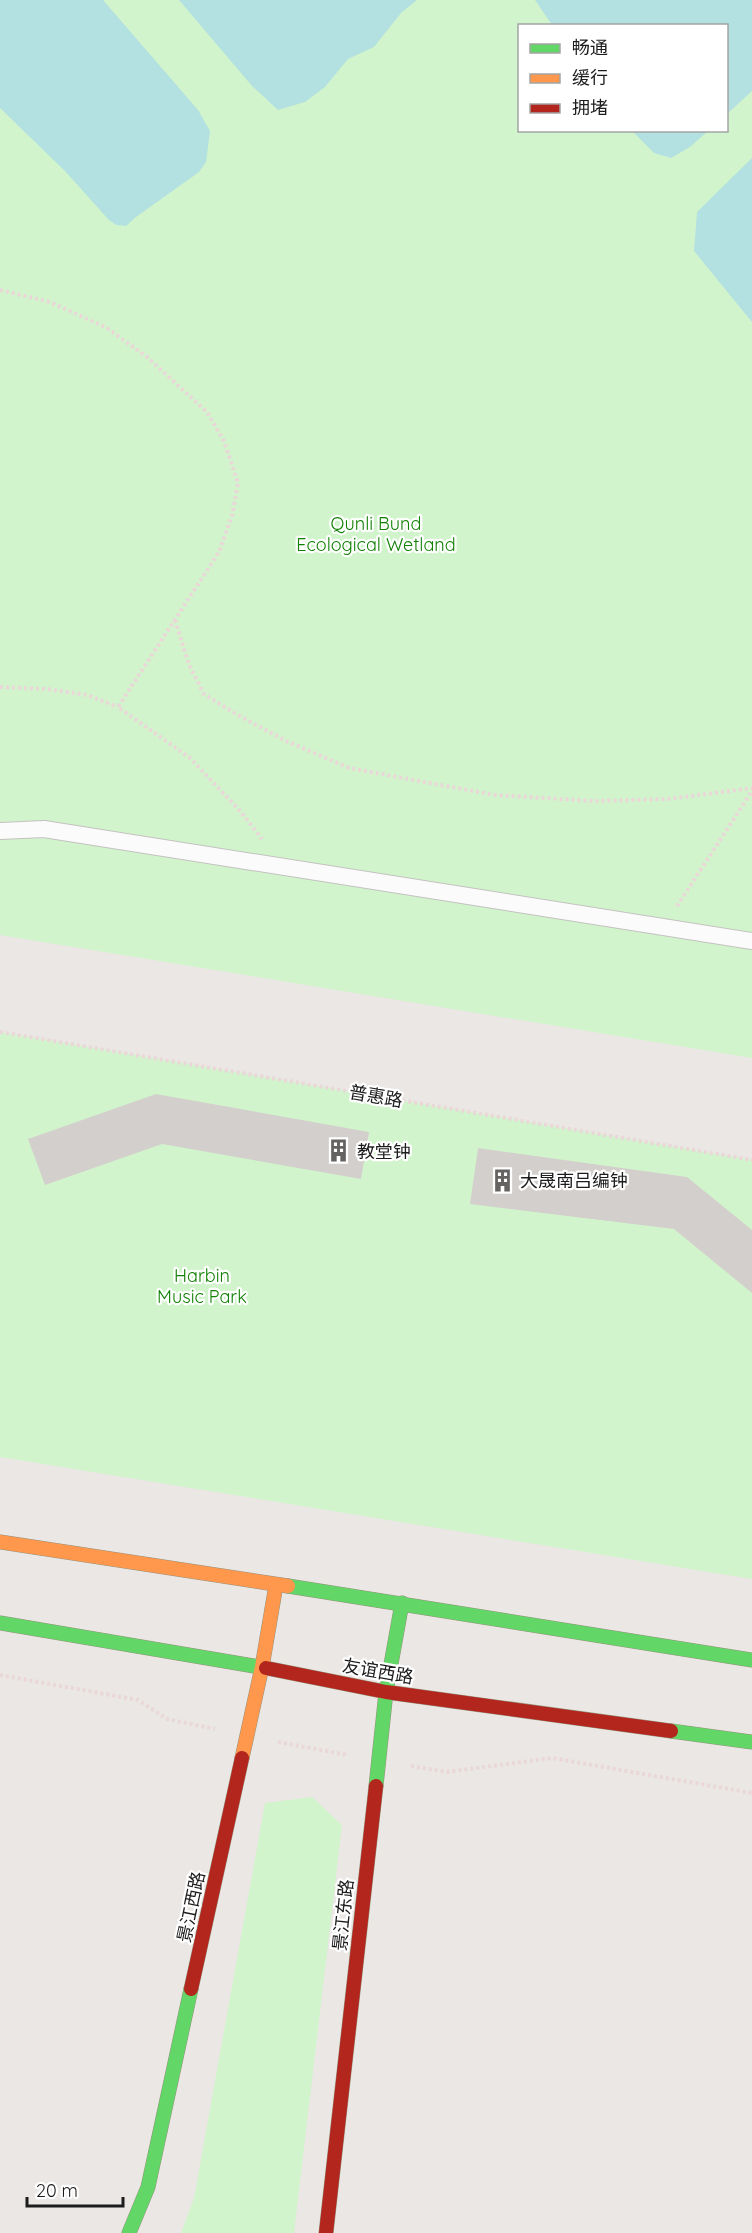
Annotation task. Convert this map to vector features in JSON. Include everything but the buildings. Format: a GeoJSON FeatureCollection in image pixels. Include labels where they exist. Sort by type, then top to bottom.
{"type":"FeatureCollection","features":[{"type":"Feature","properties":{"kind":"main road"},"geometry":{"type":"LineString","coordinates":[[0,1542],[402,1603],[752,1660]]}},
{"type":"Feature","properties":{"kind":"main road","name":"景江西路"},"geometry":{"type":"LineString","coordinates":[[129,2233],[148,2187],[261,1666],[276,1585]]}},
{"type":"Feature","properties":{"kind":"main road","name":"景江东路"},"geometry":{"type":"LineString","coordinates":[[330,2232],[386,1692],[402,1603]]}},
{"type":"Feature","properties":{"kind":"main road","name":"友谊西路"},"geometry":{"type":"LineString","coordinates":[[0,1623],[261,1666],[386,1692],[752,1742]]}},
{"type":"Feature","properties":{"kind":"lane"},"geometry":{"type":"LineString","coordinates":[[0,831],[44,829],[752,941]]}},
{"type":"Feature","properties":{"kind":"path"},"geometry":{"type":"LineString","coordinates":[[0,290],[50,302],[107,328],[147,357],[207,412],[224,441],[238,483],[232,516],[219,552],[118,706]]}},
{"type":"Feature","properties":{"kind":"path"},"geometry":{"type":"LineString","coordinates":[[175,620],[189,665],[204,694],[286,741],[349,768],[495,795],[593,801],[668,799],[752,789]]}},
{"type":"Feature","properties":{"kind":"path"},"geometry":{"type":"LineString","coordinates":[[0,687],[47,689],[87,695],[118,706],[190,758],[241,812],[283,867]]}},
{"type":"Feature","properties":{"kind":"path"},"geometry":{"type":"LineString","coordinates":[[663,927],[752,789]]}},
{"type":"Feature","properties":{"kind":"path","name":"普惠路"},"geometry":{"type":"LineString","coordinates":[[0,1032],[752,1160]]}},
{"type":"Feature","properties":{"kind":"green space","name":"Qunli Bund Ecological Wetland"},"geometry":{"type":"Polygon","coordinates":[[[0,0],[752,0],[752,1058],[0,935],[0,0]]]}},
{"type":"Feature","properties":{"kind":"green space","name":"Harbin Music Park"},"geometry":{"type":"Polygon","coordinates":[[[0,1032],[752,1160],[752,1579],[0,1457],[0,1032]]]}},
{"type":"Feature","properties":{"kind":"green space"},"geometry":{"type":"Polygon","coordinates":[[[312,1797],[342,1825],[294,2233],[181,2233],[194,2198],[265,1803],[312,1797]]]}},
{"type":"Feature","properties":{"kind":"water"},"geometry":{"type":"Polygon","coordinates":[[[0,0],[103,0],[198,110],[210,131],[206,162],[199,172],[126,226],[116,225],[108,219],[65,171],[0,108],[0,0]]]}},
{"type":"Feature","properties":{"kind":"water"},"geometry":{"type":"Polygon","coordinates":[[[179,0],[417,0],[401,13],[374,47],[348,59],[325,87],[305,102],[278,110],[252,86],[179,0]]]}},
{"type":"Feature","properties":{"kind":"water"},"geometry":{"type":"Polygon","coordinates":[[[535,0],[752,0],[752,91],[728,113],[728,24],[551,24],[535,0]]]}},
{"type":"Feature","properties":{"kind":"water"},"geometry":{"type":"Polygon","coordinates":[[[633,132],[707,132],[690,147],[671,158],[654,153],[633,132]]]}},
{"type":"Feature","properties":{"kind":"water"},"geometry":{"type":"Polygon","coordinates":[[[752,158],[752,322],[694,251],[697,212],[752,158]]]}},
{"type":"Feature","properties":{"kind":"traffic: fast"},"geometry":{"type":"LineString","coordinates":[[288,1586],[752,1660]]}},
{"type":"Feature","properties":{"kind":"traffic: fast"},"geometry":{"type":"LineString","coordinates":[[376,1786],[386,1692],[402,1603]]}},
{"type":"Feature","properties":{"kind":"traffic: fast"},"geometry":{"type":"LineString","coordinates":[[0,1623],[266,1668]]}},
{"type":"Feature","properties":{"kind":"traffic: fast"},"geometry":{"type":"LineString","coordinates":[[671,1731],[752,1742]]}},
{"type":"Feature","properties":{"kind":"traffic: fast"},"geometry":{"type":"LineString","coordinates":[[129,2233],[148,2187],[191,1989]]}},
{"type":"Feature","properties":{"kind":"traffic: slow"},"geometry":{"type":"LineString","coordinates":[[0,1542],[288,1586]]}},
{"type":"Feature","properties":{"kind":"traffic: slow"},"geometry":{"type":"LineString","coordinates":[[242,1758],[262,1667],[276,1585]]}},
{"type":"Feature","properties":{"kind":"traffic: jam"},"geometry":{"type":"LineString","coordinates":[[266,1668],[386,1692],[671,1731]]}},
{"type":"Feature","properties":{"kind":"traffic: jam"},"geometry":{"type":"LineString","coordinates":[[191,1989],[242,1758]]}},
{"type":"Feature","properties":{"kind":"traffic: jam"},"geometry":{"type":"LineString","coordinates":[[326,2233],[376,1786]]}},
{"type":"Feature","properties":{"kind":"place","name":"教堂钟"},"geometry":{"type":"Point","coordinates":[339,1151]}},
{"type":"Feature","properties":{"kind":"place","name":"大晟南吕编钟"},"geometry":{"type":"Point","coordinates":[502,1180]}}]}
